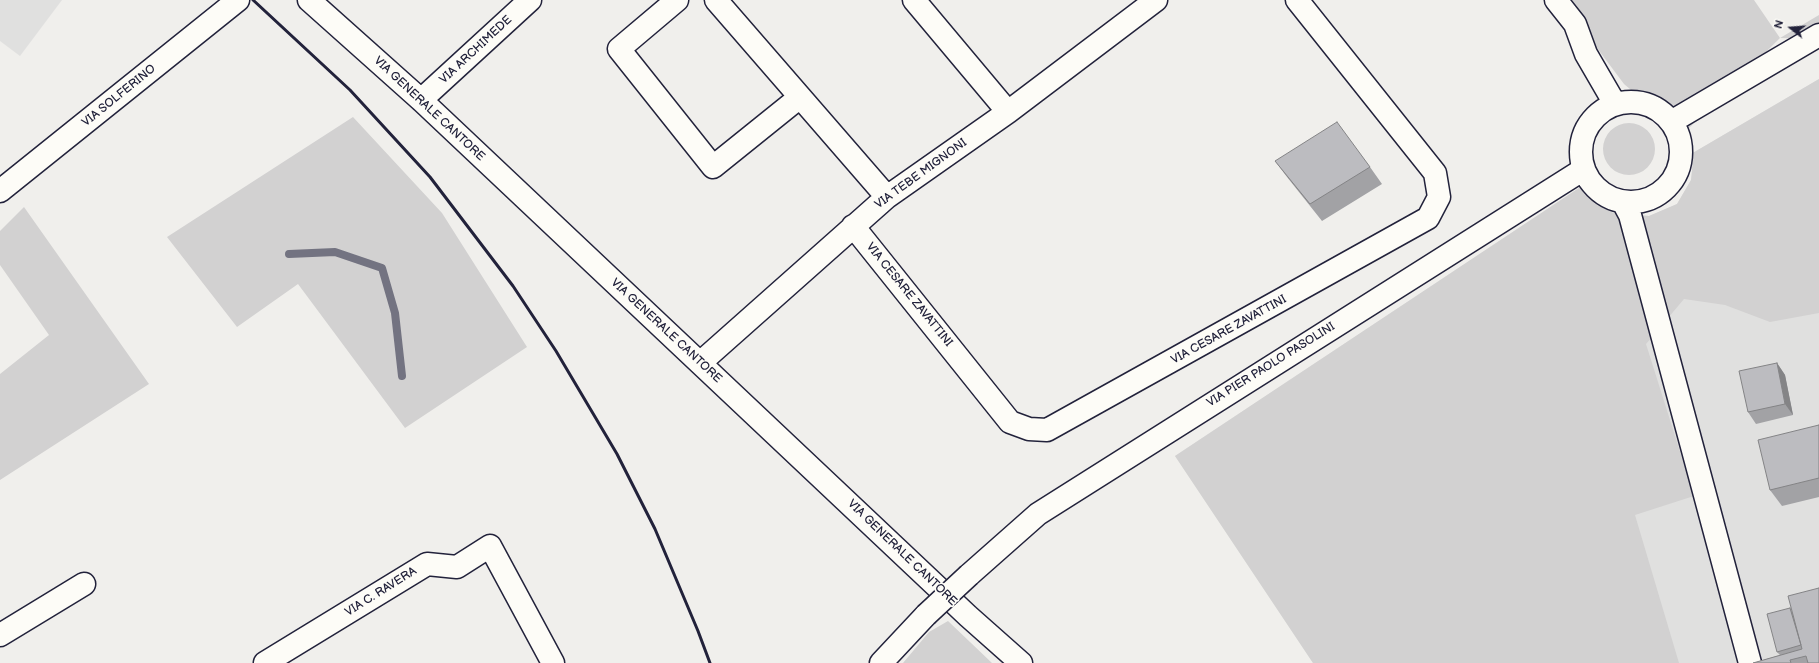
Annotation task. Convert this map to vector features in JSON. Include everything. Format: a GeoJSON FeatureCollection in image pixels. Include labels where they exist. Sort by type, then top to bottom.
{"type":"FeatureCollection","features":[{"type":"Feature","properties":{"kind":"street","name":"VIA SOLFERINO"},"geometry":{"type":"LineString","coordinates":[[0,191],[238,0]]}},
{"type":"Feature","properties":{"kind":"street","name":"VIA GENERALE CANTORE"},"geometry":{"type":"LineString","coordinates":[[309,0],[421,100],[968,616],[1020,663]]}},
{"type":"Feature","properties":{"kind":"street","name":"VIA ARCHIMEDE"},"geometry":{"type":"LineString","coordinates":[[421,100],[530,0]]}},
{"type":"Feature","properties":{"kind":"street"},"geometry":{"type":"LineString","coordinates":[[677,0],[619,50],[712,167],[800,97]]}},
{"type":"Feature","properties":{"kind":"street"},"geometry":{"type":"LineString","coordinates":[[716,0],[887,197]]}},
{"type":"Feature","properties":{"kind":"street"},"geometry":{"type":"LineString","coordinates":[[914,0],[1008,112]]}},
{"type":"Feature","properties":{"kind":"street","name":"VIA TEBE MIGNONI"},"geometry":{"type":"LineString","coordinates":[[700,363],[887,197],[1008,112],[1156,0]]}},
{"type":"Feature","properties":{"kind":"street","name":"VIA CESARE ZAVATTINI"},"geometry":{"type":"LineString","coordinates":[[853,226],[1010,422],[1029,429],[1047,430],[1428,218],[1439,198],[1435,173],[1297,0]]}},
{"type":"Feature","properties":{"kind":"street"},"geometry":{"type":"LineString","coordinates":[[1556,0],[1575,24],[1586,54],[1615,104]]}},
{"type":"Feature","properties":{"kind":"street"},"geometry":{"type":"LineString","coordinates":[[1671,122],[1819,35]]}},
{"type":"Feature","properties":{"kind":"street"},"geometry":{"type":"LineString","coordinates":[[1630,102],[1646,104],[1660,111],[1671,122],[1679,137],[1681,154],[1677,170],[1669,185],[1656,196],[1640,201],[1623,202],[1610,198],[1599,191],[1590,181],[1584,169],[1581,153],[1583,138],[1590,123],[1601,112],[1615,104],[1630,102]]}},
{"type":"Feature","properties":{"kind":"street","name":"VIA PIER PAOLO PASOLINI"},"geometry":{"type":"LineString","coordinates":[[881,663],[926,615],[1038,514],[1584,169]]}},
{"type":"Feature","properties":{"kind":"street"},"geometry":{"type":"LineString","coordinates":[[1623,202],[1630,215],[1750,663]]}},
{"type":"Feature","properties":{"kind":"street","name":"VIA C. RAVERA"},"geometry":{"type":"LineString","coordinates":[[265,663],[427,564],[457,567],[490,546],[553,663]]}},
{"type":"Feature","properties":{"kind":"street"},"geometry":{"type":"LineString","coordinates":[[0,635],[84,584]]}},
{"type":"Feature","properties":{"kind":"shaded area"},"geometry":{"type":"Polygon","coordinates":[[[0,0],[62,0],[20,56],[0,41],[0,0]]]}},
{"type":"Feature","properties":{"kind":"shaded area"},"geometry":{"type":"Polygon","coordinates":[[[1561,0],[1754,0],[1780,38],[1683,134],[1624,84],[1561,0]]]}},
{"type":"Feature","properties":{"kind":"shaded area"},"geometry":{"type":"Polygon","coordinates":[[[1819,15],[1819,39],[1780,38],[1819,15]]]}},
{"type":"Feature","properties":{"kind":"shaded area"},"geometry":{"type":"Polygon","coordinates":[[[1819,79],[1819,663],[1313,663],[1175,456],[1585,184],[1613,213],[1649,216],[1677,204],[1691,180],[1693,161],[1691,154],[1819,79]]]}},
{"type":"Feature","properties":{"kind":"shaded area"},"geometry":{"type":"Polygon","coordinates":[[[1819,79],[1819,313],[1770,322],[1725,305],[1684,299],[1646,344],[1694,496],[1635,515],[1679,663],[1313,663],[1175,456],[1585,184],[1613,213],[1649,216],[1677,204],[1691,180],[1693,161],[1691,154],[1819,79]]]}},
{"type":"Feature","properties":{"kind":"shaded area"},"geometry":{"type":"Polygon","coordinates":[[[353,117],[442,213],[527,347],[405,428],[298,284],[237,327],[167,237],[353,117]]]}},
{"type":"Feature","properties":{"kind":"shaded area"},"geometry":{"type":"Polygon","coordinates":[[[1629,123],[1643,127],[1651,135],[1655,149],[1651,163],[1643,171],[1629,175],[1615,171],[1607,163],[1603,149],[1607,135],[1615,127],[1629,123]]]}},
{"type":"Feature","properties":{"kind":"shaded area"},"geometry":{"type":"Polygon","coordinates":[[[24,207],[149,384],[0,480],[0,374],[49,335],[0,265],[0,231],[24,207]]]}},
{"type":"Feature","properties":{"kind":"shaded area"},"geometry":{"type":"Polygon","coordinates":[[[948,621],[992,663],[903,663],[929,632],[948,621]]]}},
{"type":"Feature","properties":{"kind":"building"},"geometry":{"type":"Polygon","coordinates":[[[1337,122],[1370,167],[1310,204],[1275,161],[1337,122]]]}},
{"type":"Feature","properties":{"kind":"building"},"geometry":{"type":"Polygon","coordinates":[[[1777,363],[1785,404],[1748,412],[1739,371],[1777,363]]]}},
{"type":"Feature","properties":{"kind":"building"},"geometry":{"type":"Polygon","coordinates":[[[1819,425],[1819,478],[1770,490],[1758,440],[1819,425]]]}},
{"type":"Feature","properties":{"kind":"building"},"geometry":{"type":"Polygon","coordinates":[[[1819,588],[1819,663],[1808,663],[1806,656],[1790,660],[1791,663],[1753,663],[1802,649],[1788,596],[1819,588]]]}},
{"type":"Feature","properties":{"kind":"building"},"geometry":{"type":"Polygon","coordinates":[[[1790,608],[1801,645],[1777,652],[1767,614],[1790,608]]]}},
{"type":"Feature","properties":{"kind":"waterway"},"geometry":{"type":"LineString","coordinates":[[289,254],[335,252],[382,268],[395,313],[402,376]]}},
{"type":"Feature","properties":{"kind":"railway"},"geometry":{"type":"LineString","coordinates":[[253,0],[350,90],[430,177],[513,286],[556,351],[617,454],[655,529],[710,663]]}}]}
